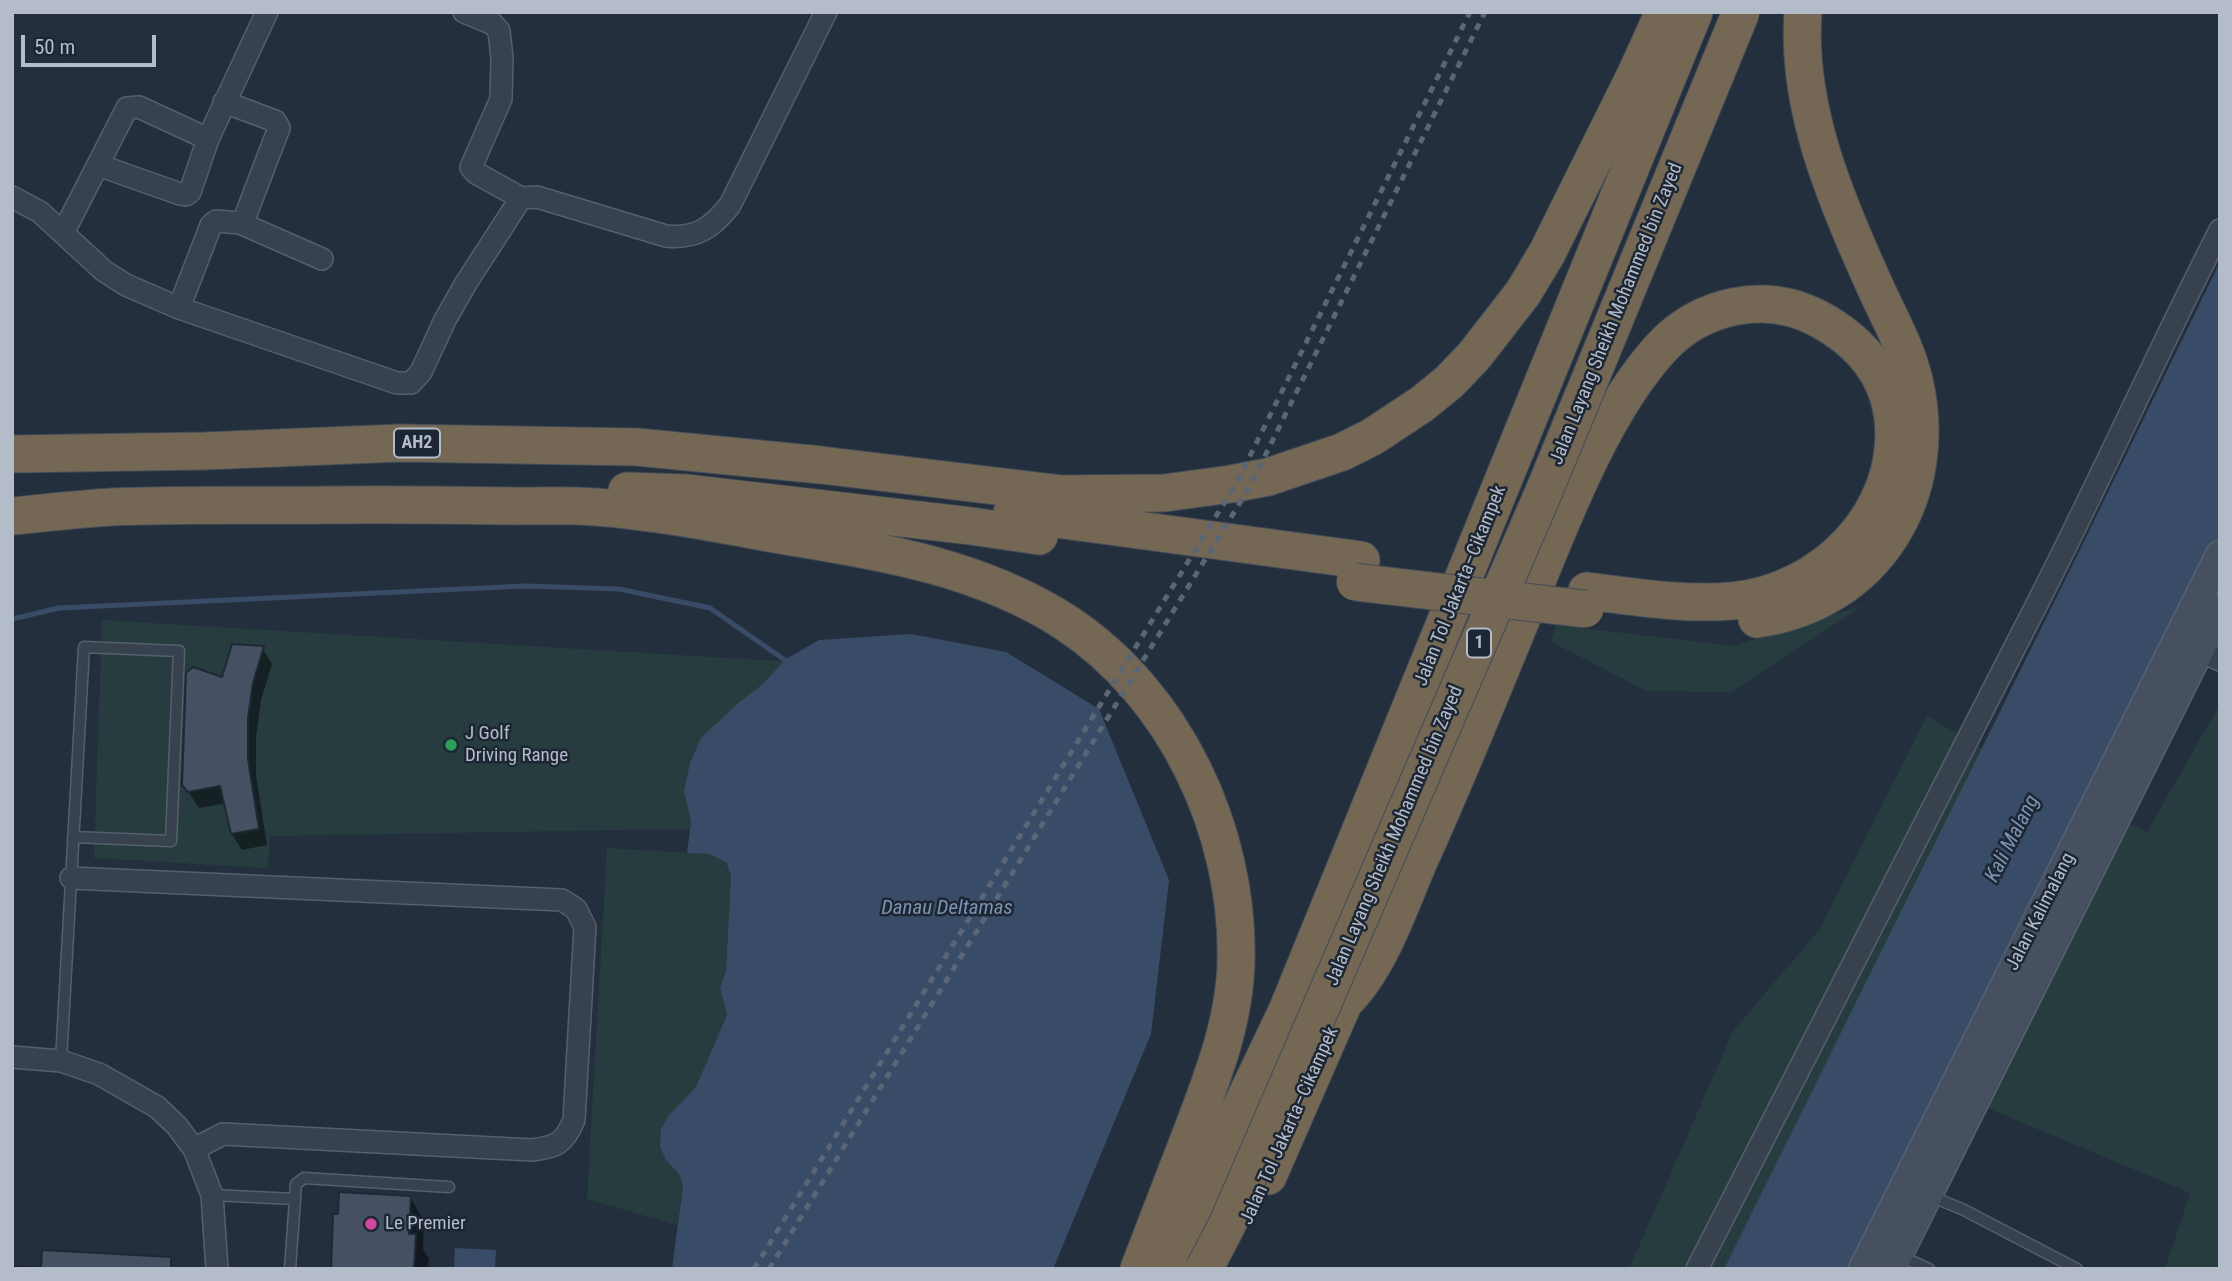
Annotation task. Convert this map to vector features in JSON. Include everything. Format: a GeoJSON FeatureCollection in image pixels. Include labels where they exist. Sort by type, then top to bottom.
{"type":"FeatureCollection","features":[{"type":"Feature","properties":{"kind":"highway"},"geometry":{"type":"LineString","coordinates":[[821,474],[1062,494],[1164,493],[1268,477],[1342,453],[1422,404],[1449,382],[1499,326],[1523,293],[1570,211],[1664,12]]}},
{"type":"Feature","properties":{"kind":"highway","name":"Jalan Tol Jakarta–Cikampek"},"geometry":{"type":"LineString","coordinates":[[1164,1269],[1287,1011],[1694,12]]}},
{"type":"Feature","properties":{"kind":"highway","name":"Jalan Layang Sheikh Mohammed bin Zayed"},"geometry":{"type":"LineString","coordinates":[[1188,1269],[1312,1004],[1626,253],[1720,12]]}},
{"type":"Feature","properties":{"kind":"highway","name":"Jalan Layang Sheikh Mohammed bin Zayed"},"geometry":{"type":"LineString","coordinates":[[1204,1269],[1227,1225],[1469,667],[1741,12]]}},
{"type":"Feature","properties":{"kind":"highway","name":"Jalan Tol Jakarta–Cikampek"},"geometry":{"type":"LineString","coordinates":[[1225,1269],[1345,1002],[1434,779],[1756,12]]}},
{"type":"Feature","properties":{"kind":"highway"},"geometry":{"type":"LineString","coordinates":[[1586,600],[1646,617],[1691,620],[1749,619],[1788,613],[1829,596],[1863,569],[1894,531],[1906,508],[1919,451],[1920,423],[1914,380],[1897,334],[1852,234],[1815,130],[1803,69],[1803,12]]}},
{"type":"Feature","properties":{"kind":"highway"},"geometry":{"type":"LineString","coordinates":[[821,474],[1020,514],[1358,571],[1586,600],[1734,601],[1785,589],[1833,559],[1864,527],[1883,488],[1891,462],[1894,421],[1890,398],[1882,378],[1855,343],[1837,329],[1811,315],[1787,307],[1759,303],[1719,309],[1696,320],[1675,335],[1648,364],[1613,417],[1571,497],[1454,783],[1383,942],[1361,982],[1345,1002]]}},
{"type":"Feature","properties":{"kind":"highway","name":"AH2"},"geometry":{"type":"LineString","coordinates":[[12,454],[204,451],[414,443],[636,447],[821,474]]}},
{"type":"Feature","properties":{"kind":"highway","name":"AH2"},"geometry":{"type":"LineString","coordinates":[[12,472],[97,465],[392,459],[821,474]]}},
{"type":"Feature","properties":{"kind":"highway","name":"AH2"},"geometry":{"type":"LineString","coordinates":[[12,496],[201,482],[391,483],[686,493],[1358,571]]}},
{"type":"Feature","properties":{"kind":"highway"},"geometry":{"type":"LineString","coordinates":[[12,516],[110,507],[403,504],[596,507],[897,555],[1009,591],[1064,622],[1091,642],[1135,683],[1172,735],[1199,784],[1221,840],[1232,898],[1236,961],[1230,1014],[1223,1042],[1139,1269]]}},
{"type":"Feature","properties":{"kind":"main road","name":"Jalan Kalimalang"},"geometry":{"type":"LineString","coordinates":[[2198,651],[2220,555]]}},
{"type":"Feature","properties":{"kind":"main road","name":"Jalan Kalimalang"},"geometry":{"type":"LineString","coordinates":[[1882,1259],[2220,609]]}},
{"type":"Feature","properties":{"kind":"street"},"geometry":{"type":"LineString","coordinates":[[98,164],[186,195],[191,189],[208,139],[267,12]]}},
{"type":"Feature","properties":{"kind":"street"},"geometry":{"type":"LineString","coordinates":[[464,12],[493,24],[499,31],[502,58],[501,99],[471,167],[521,198],[537,197],[666,236],[679,237],[704,232],[730,205],[826,12]]}},
{"type":"Feature","properties":{"kind":"street"},"geometry":{"type":"LineString","coordinates":[[225,102],[279,125],[245,217],[240,223]]}},
{"type":"Feature","properties":{"kind":"street"},"geometry":{"type":"LineString","coordinates":[[63,233],[125,110],[132,106],[139,107],[208,139]]}},
{"type":"Feature","properties":{"kind":"street"},"geometry":{"type":"LineString","coordinates":[[12,197],[40,212],[104,271],[126,285],[179,308],[397,383],[411,383],[421,372],[466,283],[521,198]]}},
{"type":"Feature","properties":{"kind":"street"},"geometry":{"type":"LineString","coordinates":[[179,308],[211,225],[216,221],[240,223],[322,258]]}},
{"type":"Feature","properties":{"kind":"street"},"geometry":{"type":"LineString","coordinates":[[1697,1269],[2077,524],[2157,354],[2220,229]]}},
{"type":"Feature","properties":{"kind":"street"},"geometry":{"type":"LineString","coordinates":[[71,878],[562,900],[576,909],[585,927],[574,1120],[567,1136],[553,1147],[532,1150],[223,1134],[194,1149]]}},
{"type":"Feature","properties":{"kind":"street"},"geometry":{"type":"LineString","coordinates":[[12,1057],[61,1061],[99,1074],[157,1107],[177,1126],[194,1149],[212,1195],[217,1269]]}},
{"type":"Feature","properties":{"kind":"lane"},"geometry":{"type":"LineString","coordinates":[[61,1061],[73,837],[84,647],[179,651],[171,841],[73,837]]}},
{"type":"Feature","properties":{"kind":"lane"},"geometry":{"type":"LineString","coordinates":[[290,1269],[296,1184],[304,1178],[449,1186]]}},
{"type":"Feature","properties":{"kind":"lane"},"geometry":{"type":"LineString","coordinates":[[1916,1190],[1962,1209],[2077,1269]]}},
{"type":"Feature","properties":{"kind":"lane"},"geometry":{"type":"LineString","coordinates":[[212,1195],[295,1199]]}},
{"type":"Feature","properties":{"kind":"lane"},"geometry":{"type":"LineString","coordinates":[[1882,1259],[1929,1269]]}},
{"type":"Feature","properties":{"kind":"green space"},"geometry":{"type":"Polygon","coordinates":[[[1864,605],[1732,692],[1647,691],[1551,642],[1556,625],[1734,646],[1864,605]]]}},
{"type":"Feature","properties":{"kind":"green space","name":"J Golf Driving Range"},"geometry":{"type":"Polygon","coordinates":[[[102,620],[810,663],[798,827],[270,836],[268,868],[94,858],[102,620]]]}},
{"type":"Feature","properties":{"kind":"green space"},"geometry":{"type":"Polygon","coordinates":[[[2220,704],[2220,1269],[2165,1269],[2190,1193],[1954,1094],[2094,806],[2147,832],[2220,704]]]}},
{"type":"Feature","properties":{"kind":"green space"},"geometry":{"type":"Polygon","coordinates":[[[1927,716],[1983,749],[1724,1269],[1629,1269],[1733,1031],[1820,929],[1927,716]]]}},
{"type":"Feature","properties":{"kind":"green space"},"geometry":{"type":"Polygon","coordinates":[[[607,848],[709,854],[726,862],[731,876],[726,971],[720,988],[727,1015],[696,1087],[669,1115],[661,1130],[660,1147],[666,1160],[679,1174],[683,1185],[677,1225],[587,1199],[607,848]]]}},
{"type":"Feature","properties":{"kind":"water","name":"Kali Malang"},"geometry":{"type":"Polygon","coordinates":[[[2220,262],[2220,555],[1853,1269],[1724,1269],[2075,560],[2220,262]]]}},
{"type":"Feature","properties":{"kind":"water","name":"Danau Deltamas"},"geometry":{"type":"Polygon","coordinates":[[[911,634],[1006,652],[1099,709],[1169,880],[1151,1034],[1053,1269],[672,1269],[683,1185],[679,1174],[666,1160],[660,1147],[661,1129],[669,1115],[696,1087],[727,1015],[720,988],[726,971],[731,876],[726,862],[709,854],[687,853],[691,822],[684,791],[690,763],[701,738],[763,684],[786,659],[819,640],[911,634]]]}},
{"type":"Feature","properties":{"kind":"water"},"geometry":{"type":"Polygon","coordinates":[[[455,1248],[496,1250],[495,1269],[454,1268],[455,1248]]]}},
{"type":"Feature","properties":{"kind":"building"},"geometry":{"type":"Polygon","coordinates":[[[232,644],[264,646],[253,683],[248,718],[248,759],[259,829],[231,834],[220,786],[188,792],[182,785],[186,673],[193,667],[222,677],[232,644]]]}},
{"type":"Feature","properties":{"kind":"building","name":"Le Premier"},"geometry":{"type":"Polygon","coordinates":[[[339,1192],[411,1196],[409,1234],[416,1234],[414,1269],[331,1269],[333,1214],[338,1214],[339,1192]]]}},
{"type":"Feature","properties":{"kind":"building"},"geometry":{"type":"Polygon","coordinates":[[[42,1250],[171,1257],[171,1269],[41,1269],[42,1250]]]}},
{"type":"Feature","properties":{"kind":"waterway"},"geometry":{"type":"LineString","coordinates":[[12,619],[59,608],[525,586],[619,589],[710,608],[789,663]]}},
{"type":"Feature","properties":{"kind":"railway"},"geometry":{"type":"LineString","coordinates":[[754,1269],[1237,482],[1470,12]]}},
{"type":"Feature","properties":{"kind":"railway"},"geometry":{"type":"LineString","coordinates":[[769,1269],[1249,488],[1485,12]]}},
{"type":"Feature","properties":{"kind":"place","name":"J Golf Driving Range"},"geometry":{"type":"Point","coordinates":[451,745]}},
{"type":"Feature","properties":{"kind":"place","name":"Le Premier"},"geometry":{"type":"Point","coordinates":[371,1224]}}]}
